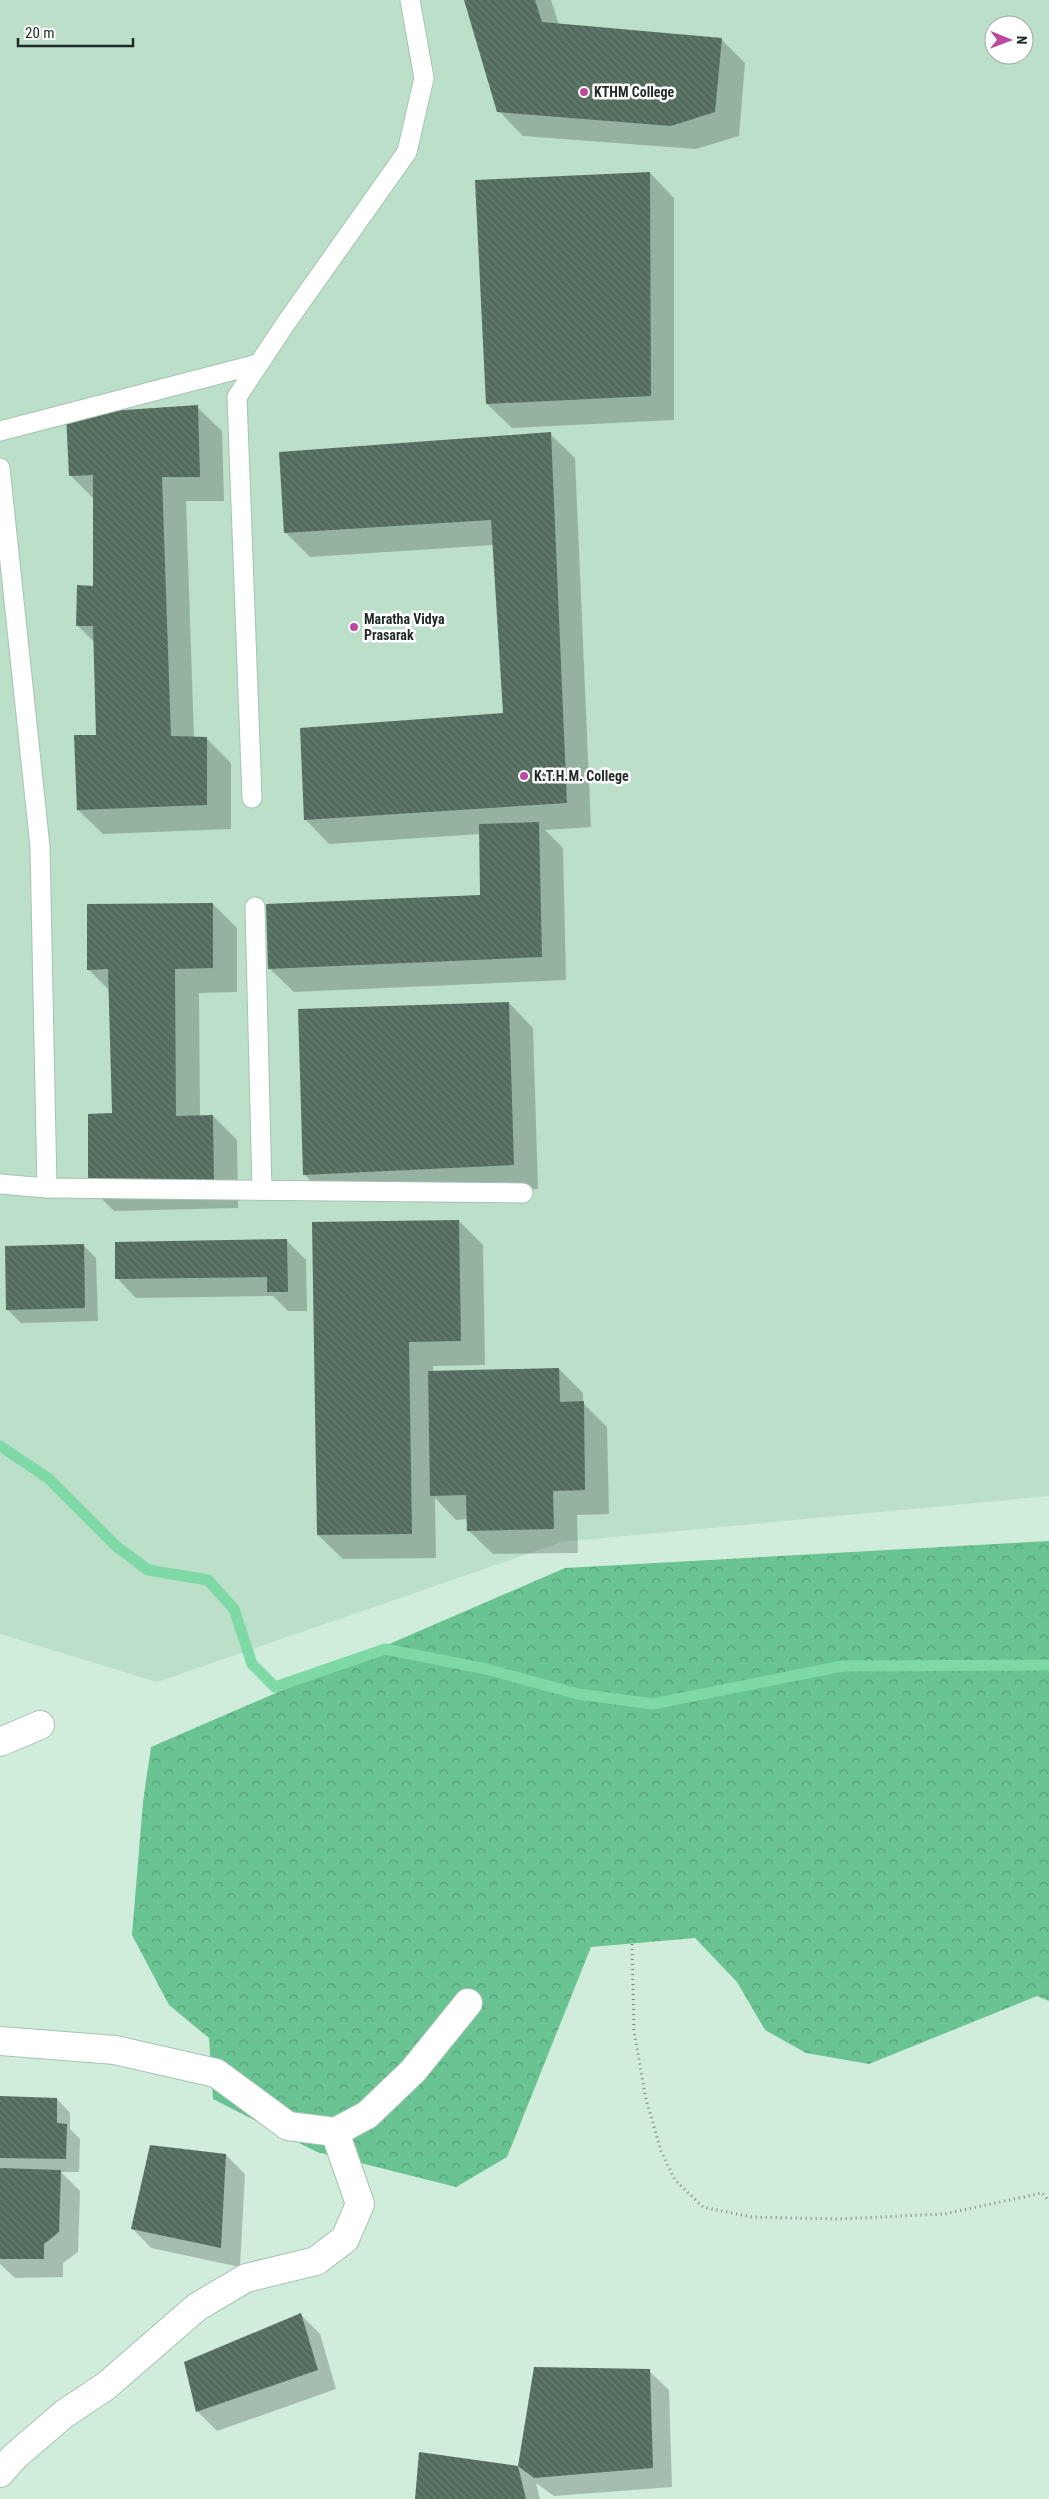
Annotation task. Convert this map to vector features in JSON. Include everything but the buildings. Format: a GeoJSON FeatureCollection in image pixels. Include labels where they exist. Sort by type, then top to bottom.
{"type":"FeatureCollection","features":[{"type":"Feature","properties":{"kind":"street"},"geometry":{"type":"LineString","coordinates":[[0,1742],[40,1725]]}},
{"type":"Feature","properties":{"kind":"street"},"geometry":{"type":"LineString","coordinates":[[0,2042],[115,2050],[216,2073],[288,2126],[335,2132],[367,2115],[412,2071],[468,2003]]}},
{"type":"Feature","properties":{"kind":"street"},"geometry":{"type":"LineString","coordinates":[[0,2473],[14,2457],[64,2414],[106,2386],[197,2308],[246,2278],[316,2261],[346,2239],[360,2204],[335,2132]]}},
{"type":"Feature","properties":{"kind":"lane"},"geometry":{"type":"LineString","coordinates":[[252,798],[237,397],[258,364],[407,152],[424,78],[410,0]]}},
{"type":"Feature","properties":{"kind":"lane"},"geometry":{"type":"LineString","coordinates":[[0,431],[258,364]]}},
{"type":"Feature","properties":{"kind":"lane"},"geometry":{"type":"LineString","coordinates":[[0,468],[40,847],[46,1188]]}},
{"type":"Feature","properties":{"kind":"lane"},"geometry":{"type":"LineString","coordinates":[[254,906],[262,1190]]}},
{"type":"Feature","properties":{"kind":"lane"},"geometry":{"type":"LineString","coordinates":[[0,1184],[46,1188],[523,1193]]}},
{"type":"Feature","properties":{"kind":"path"},"geometry":{"type":"LineString","coordinates":[[632,1944],[634,2032],[646,2099],[661,2151],[675,2180],[703,2206],[752,2217],[838,2219],[944,2214],[1042,2193],[1049,2201]]}},
{"type":"Feature","properties":{"kind":"shaded area","name":"K.T.H.M. College"},"geometry":{"type":"Polygon","coordinates":[[[0,0],[1049,0],[1049,1496],[562,1542],[157,1682],[0,1634],[0,0]]]}},
{"type":"Feature","properties":{"kind":"green space"},"geometry":{"type":"Polygon","coordinates":[[[1049,1541],[1049,2001],[1037,1996],[869,2064],[806,2053],[765,2030],[737,1982],[695,1938],[591,1947],[507,2157],[456,2187],[317,2152],[213,2099],[209,2038],[169,2005],[132,1935],[143,1802],[151,1747],[565,1568],[1049,1541]]]}},
{"type":"Feature","properties":{"kind":"waterway"},"geometry":{"type":"LineString","coordinates":[[0,1446],[48,1478],[116,1546],[148,1570],[208,1580],[234,1609],[252,1664],[275,1687],[385,1649],[486,1669],[578,1694],[653,1704],[842,1666],[1048,1665]]}},
{"type":"Feature","properties":{"kind":"place","name":"KTHM College"},"geometry":{"type":"Point","coordinates":[584,92]}},
{"type":"Feature","properties":{"kind":"place","name":"Maratha Vidya Prasarak"},"geometry":{"type":"Point","coordinates":[354,627]}},
{"type":"Feature","properties":{"kind":"place","name":"K.T.H.M. College"},"geometry":{"type":"Point","coordinates":[524,776]}}]}
